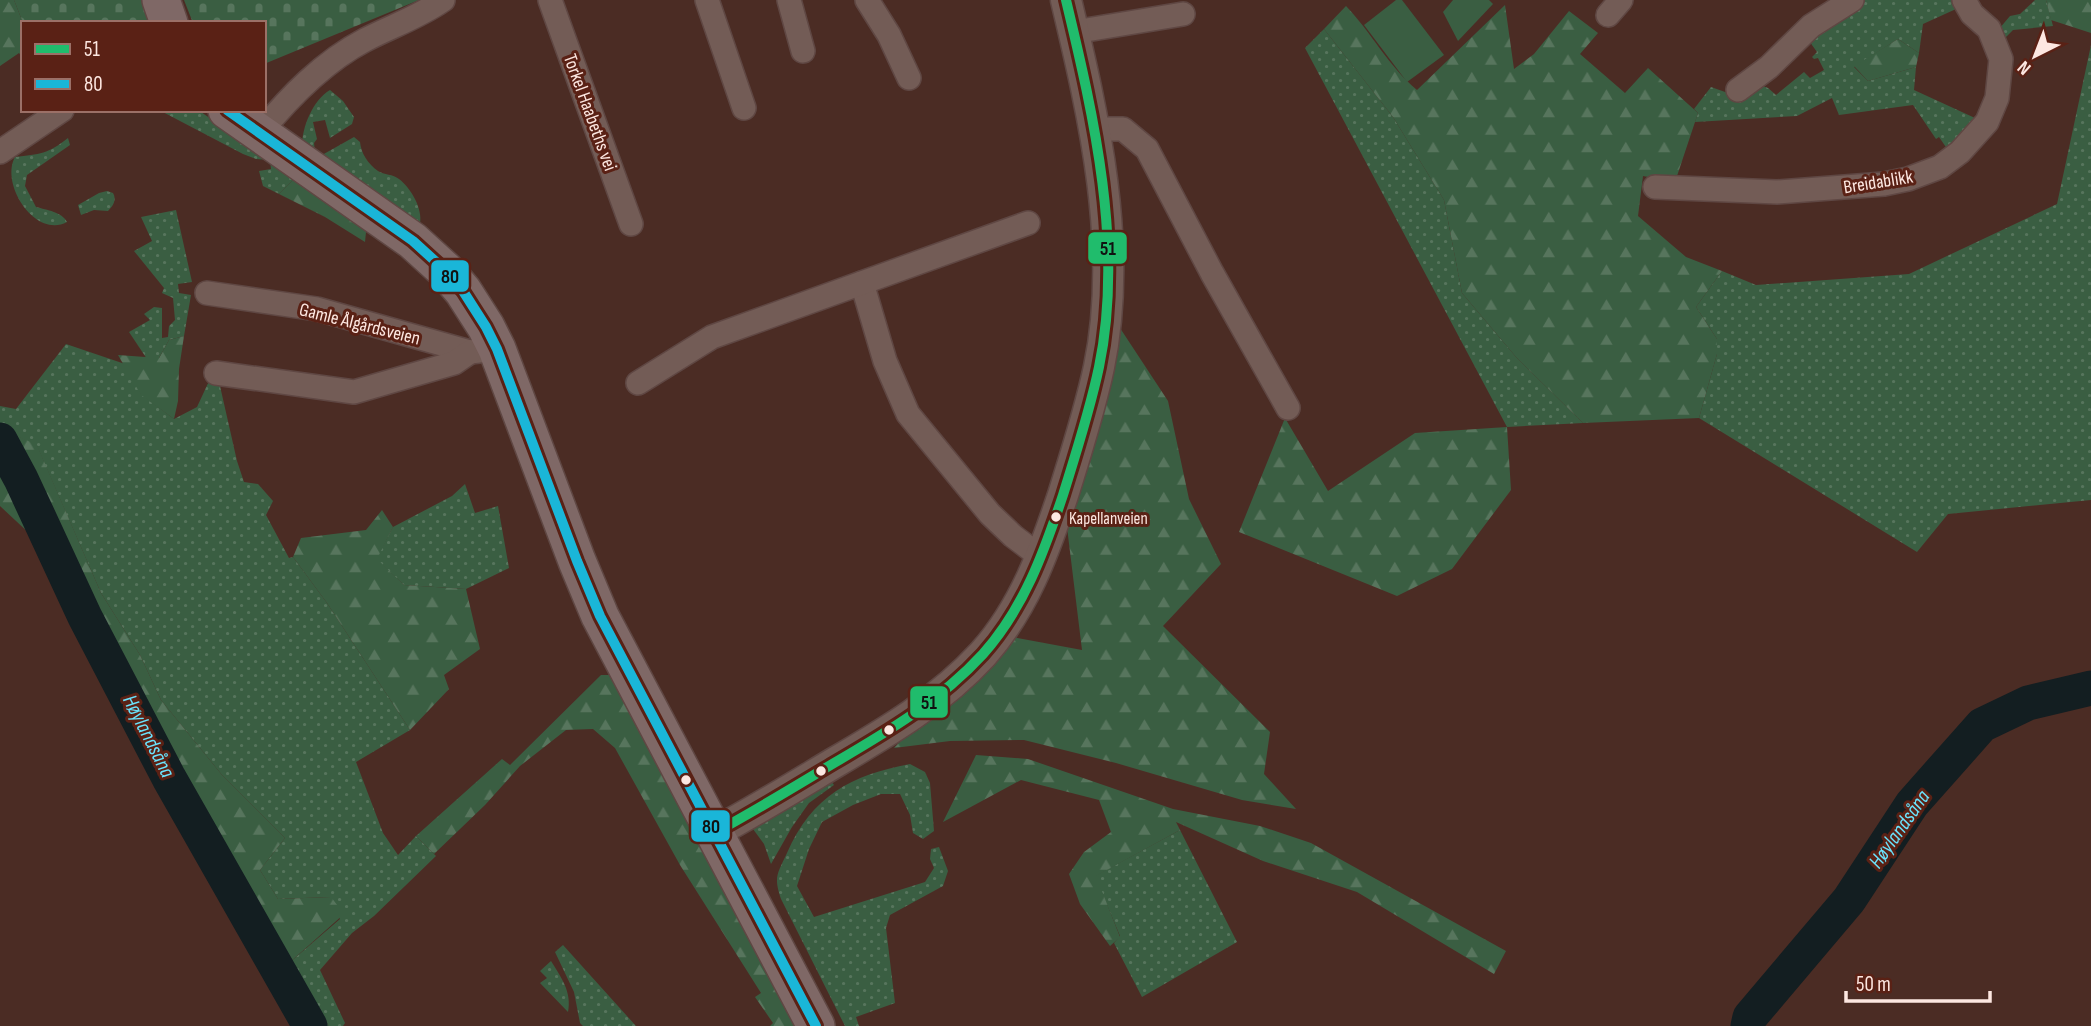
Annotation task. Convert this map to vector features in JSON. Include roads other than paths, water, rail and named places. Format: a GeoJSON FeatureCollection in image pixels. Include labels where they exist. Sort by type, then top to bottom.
{"type":"FeatureCollection","features":[{"type":"Feature","properties":{"kind":"main road"},"geometry":{"type":"LineString","coordinates":[[161,0],[168,21]]}},
{"type":"Feature","properties":{"kind":"main road"},"geometry":{"type":"LineString","coordinates":[[230,112],[386,220],[431,256],[463,291],[486,327],[484,350],[600,616],[816,1026]]}},
{"type":"Feature","properties":{"kind":"street"},"geometry":{"type":"LineString","coordinates":[[259,134],[283,104],[324,67],[364,41],[405,23],[443,0]]}},
{"type":"Feature","properties":{"kind":"street","name":"Torkel Haabeths vei"},"geometry":{"type":"LineString","coordinates":[[550,0],[631,224]]}},
{"type":"Feature","properties":{"kind":"street"},"geometry":{"type":"LineString","coordinates":[[707,0],[744,108]]}},
{"type":"Feature","properties":{"kind":"street"},"geometry":{"type":"LineString","coordinates":[[789,0],[803,51]]}},
{"type":"Feature","properties":{"kind":"street"},"geometry":{"type":"LineString","coordinates":[[867,0],[889,35],[909,78]]}},
{"type":"Feature","properties":{"kind":"street"},"geometry":{"type":"LineString","coordinates":[[715,833],[907,721],[947,689],[983,654],[1013,615],[1042,558],[1073,462],[1099,366],[1108,275],[1106,231],[1093,129],[1066,0]]}},
{"type":"Feature","properties":{"kind":"street"},"geometry":{"type":"LineString","coordinates":[[1738,90],[1769,67],[1811,26],[1852,0]]}},
{"type":"Feature","properties":{"kind":"street","name":"Breidablikk"},"geometry":{"type":"LineString","coordinates":[[1655,187],[1777,192],[1884,184],[1908,179],[1940,167],[1971,141],[1987,122],[1997,98],[2001,58],[1989,29],[1972,14],[1964,0]]}},
{"type":"Feature","properties":{"kind":"street"},"geometry":{"type":"LineString","coordinates":[[1074,32],[1183,14]]}},
{"type":"Feature","properties":{"kind":"street"},"geometry":{"type":"LineString","coordinates":[[0,152],[59,112]]}},
{"type":"Feature","properties":{"kind":"street"},"geometry":{"type":"LineString","coordinates":[[1093,129],[1123,129],[1147,149],[1288,408]]}},
{"type":"Feature","properties":{"kind":"street"},"geometry":{"type":"LineString","coordinates":[[638,383],[712,337],[1028,223]]}},
{"type":"Feature","properties":{"kind":"street"},"geometry":{"type":"LineString","coordinates":[[862,283],[885,361],[908,414],[990,514],[1042,558]]}},
{"type":"Feature","properties":{"kind":"street","name":"Gamle Ålgårdsveien"},"geometry":{"type":"LineString","coordinates":[[207,293],[327,312],[484,350]]}},
{"type":"Feature","properties":{"kind":"street","name":"Gamle Ålgårdsveien"},"geometry":{"type":"LineString","coordinates":[[216,373],[354,392],[454,363],[484,350]]}},
{"type":"Feature","properties":{"kind":"waterway","name":"Høylandsåna"},"geometry":{"type":"LineString","coordinates":[[0,440],[85,617],[169,778],[310,1026]]}},
{"type":"Feature","properties":{"kind":"waterway","name":"Høylandsåna"},"geometry":{"type":"LineString","coordinates":[[1748,1026],[1750,1017],[1849,900],[1912,804],[1982,725],[2028,703],[2091,688]]}},
{"type":"Feature","properties":{"kind":"place","name":"Kapellanveien"},"geometry":{"type":"Point","coordinates":[1056,517]}}]}
